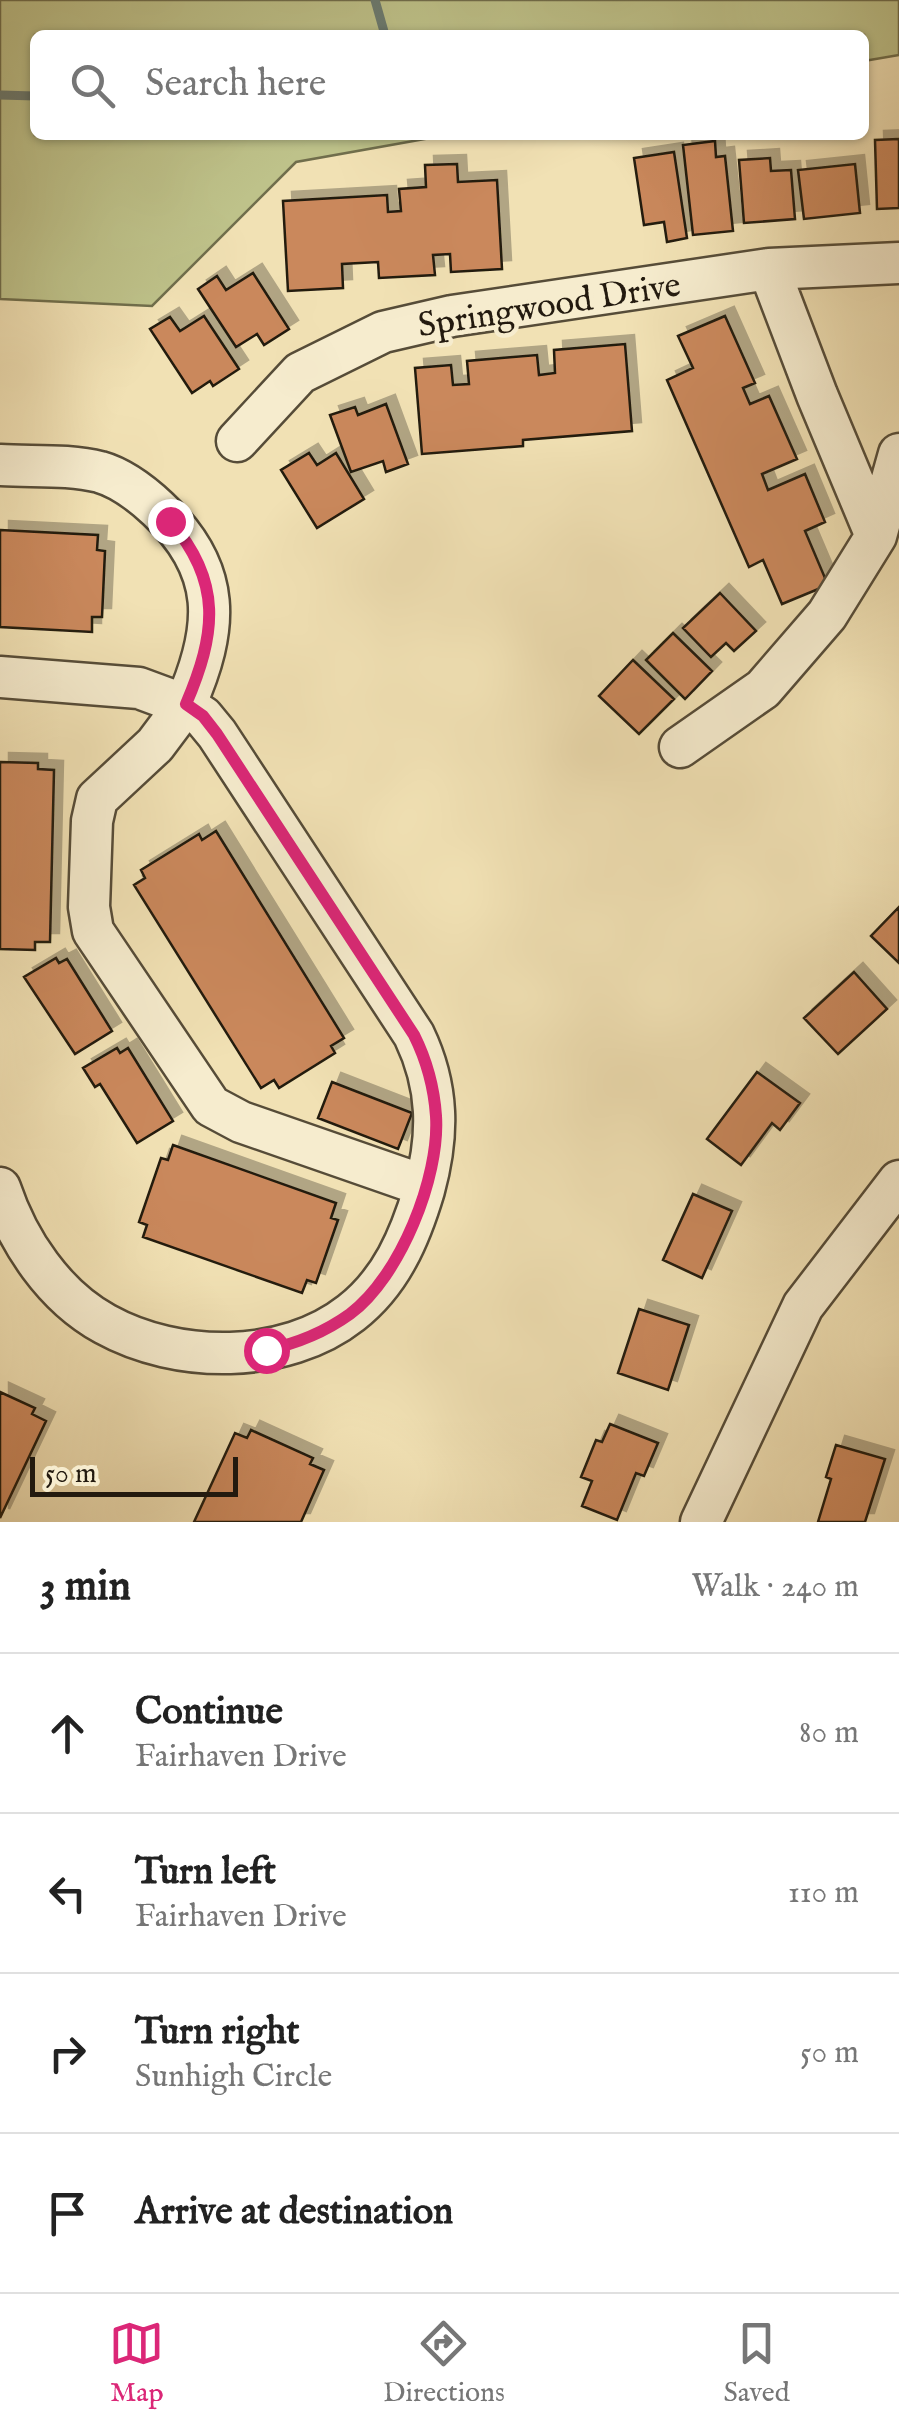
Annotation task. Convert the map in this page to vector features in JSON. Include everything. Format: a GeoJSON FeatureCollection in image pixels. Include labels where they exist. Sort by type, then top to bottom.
{"type":"FeatureCollection","features":[{"type":"Feature","properties":{"kind":"street","name":"Springwood Drive"},"geometry":{"type":"LineString","coordinates":[[238,441],[300,373],[384,332],[452,316],[769,269],[899,263]]}},
{"type":"Feature","properties":{"kind":"street"},"geometry":{"type":"LineString","coordinates":[[769,269],[816,395],[876,536]]}},
{"type":"Feature","properties":{"kind":"street"},"geometry":{"type":"LineString","coordinates":[[680,747],[763,689],[826,616],[876,536],[899,454]]}},
{"type":"Feature","properties":{"kind":"street"},"geometry":{"type":"LineString","coordinates":[[0,465],[96,470],[111,476],[150,502],[186,539],[202,570],[210,604],[202,660],[186,704],[156,744],[106,790],[94,807],[89,907],[94,931],[211,1106],[241,1122],[424,1186]]}},
{"type":"Feature","properties":{"kind":"street"},"geometry":{"type":"LineString","coordinates":[[0,677],[139,688],[186,704],[203,716],[420,1048],[433,1088],[436,1119],[424,1186],[398,1258],[350,1314],[288,1345],[237,1352],[168,1346],[104,1324],[51,1280],[20,1233],[0,1188]]}},
{"type":"Feature","properties":{"kind":"street"},"geometry":{"type":"LineString","coordinates":[[701,1522],[803,1306],[899,1181]]}},
{"type":"Feature","properties":{"kind":"green space"},"geometry":{"type":"Polygon","coordinates":[[[0,0],[899,0],[899,55],[869,60],[869,30],[30,30],[30,140],[419,140],[296,162],[152,306],[0,299],[0,0]]]}},
{"type":"Feature","properties":{"kind":"building"},"geometry":{"type":"Polygon","coordinates":[[[899,139],[899,208],[877,209],[875,140],[899,139]]]}},
{"type":"Feature","properties":{"kind":"building"},"geometry":{"type":"Polygon","coordinates":[[[715,141],[716,157],[725,156],[733,231],[693,235],[683,145],[715,141]]]}},
{"type":"Feature","properties":{"kind":"building"},"geometry":{"type":"Polygon","coordinates":[[[674,152],[687,238],[667,242],[664,222],[644,225],[634,158],[674,152]]]}},
{"type":"Feature","properties":{"kind":"building"},"geometry":{"type":"Polygon","coordinates":[[[770,158],[771,171],[791,170],[795,219],[744,223],[739,160],[770,158]]]}},
{"type":"Feature","properties":{"kind":"building"},"geometry":{"type":"Polygon","coordinates":[[[457,164],[458,182],[497,180],[502,269],[451,272],[450,254],[433,255],[435,275],[379,278],[378,262],[342,264],[343,288],[288,291],[283,201],[387,195],[388,212],[401,211],[399,189],[426,187],[425,165],[457,164]]]}},
{"type":"Feature","properties":{"kind":"building"},"geometry":{"type":"Polygon","coordinates":[[[855,164],[860,213],[804,219],[798,170],[855,164]]]}},
{"type":"Feature","properties":{"kind":"building"},"geometry":{"type":"Polygon","coordinates":[[[253,273],[289,329],[264,345],[257,334],[236,347],[198,289],[217,276],[226,290],[253,273]]]}},
{"type":"Feature","properties":{"kind":"building"},"geometry":{"type":"Polygon","coordinates":[[[204,316],[239,369],[213,386],[210,381],[192,393],[150,329],[170,317],[180,331],[204,316]]]}},
{"type":"Feature","properties":{"kind":"building"},"geometry":{"type":"Polygon","coordinates":[[[725,316],[755,383],[743,388],[750,404],[769,396],[797,459],[762,474],[768,490],[805,474],[825,522],[805,531],[828,585],[782,604],[763,560],[749,567],[667,380],[693,368],[678,336],[725,316]]]}},
{"type":"Feature","properties":{"kind":"building"},"geometry":{"type":"Polygon","coordinates":[[[625,344],[632,431],[523,440],[523,446],[422,454],[415,368],[451,365],[453,385],[469,384],[467,361],[537,355],[539,375],[555,373],[554,350],[625,344]]]}},
{"type":"Feature","properties":{"kind":"building"},"geometry":{"type":"Polygon","coordinates":[[[386,404],[408,464],[386,472],[383,461],[351,472],[330,415],[355,407],[358,415],[386,404]]]}},
{"type":"Feature","properties":{"kind":"building"},"geometry":{"type":"Polygon","coordinates":[[[309,453],[317,465],[336,453],[364,499],[317,528],[281,470],[309,453]]]}},
{"type":"Feature","properties":{"kind":"building"},"geometry":{"type":"Polygon","coordinates":[[[0,530],[98,535],[97,550],[105,551],[102,617],[92,617],[92,632],[0,627],[0,530]]]}},
{"type":"Feature","properties":{"kind":"building"},"geometry":{"type":"Polygon","coordinates":[[[720,593],[756,631],[734,651],[726,643],[711,657],[683,628],[720,593]]]}},
{"type":"Feature","properties":{"kind":"building"},"geometry":{"type":"Polygon","coordinates":[[[673,633],[712,671],[685,699],[646,660],[673,633]]]}},
{"type":"Feature","properties":{"kind":"building"},"geometry":{"type":"Polygon","coordinates":[[[633,660],[674,699],[639,734],[599,696],[633,660]]]}},
{"type":"Feature","properties":{"kind":"building"},"geometry":{"type":"Polygon","coordinates":[[[0,762],[38,763],[38,769],[54,770],[50,942],[35,942],[35,950],[0,949],[0,762]]]}},
{"type":"Feature","properties":{"kind":"building"},"geometry":{"type":"Polygon","coordinates":[[[216,831],[344,1038],[331,1046],[335,1053],[279,1088],[274,1080],[261,1088],[134,885],[145,878],[141,870],[199,834],[202,840],[216,831]]]}},
{"type":"Feature","properties":{"kind":"building"},"geometry":{"type":"Polygon","coordinates":[[[899,907],[899,963],[871,936],[899,907]]]}},
{"type":"Feature","properties":{"kind":"building"},"geometry":{"type":"Polygon","coordinates":[[[56,958],[59,963],[67,959],[112,1031],[75,1054],[24,977],[56,958]]]}},
{"type":"Feature","properties":{"kind":"building"},"geometry":{"type":"Polygon","coordinates":[[[854,972],[887,1009],[838,1054],[804,1018],[854,972]]]}},
{"type":"Feature","properties":{"kind":"building"},"geometry":{"type":"Polygon","coordinates":[[[117,1048],[120,1053],[128,1048],[173,1121],[137,1143],[100,1084],[95,1087],[83,1068],[117,1048]]]}},
{"type":"Feature","properties":{"kind":"building"},"geometry":{"type":"Polygon","coordinates":[[[757,1072],[800,1103],[780,1130],[772,1123],[741,1165],[707,1139],[757,1072]]]}},
{"type":"Feature","properties":{"kind":"building"},"geometry":{"type":"Polygon","coordinates":[[[332,1082],[412,1113],[398,1149],[318,1118],[332,1082]]]}},
{"type":"Feature","properties":{"kind":"building"},"geometry":{"type":"Polygon","coordinates":[[[173,1145],[336,1203],[331,1218],[338,1220],[316,1283],[307,1280],[302,1293],[143,1237],[147,1225],[139,1222],[161,1158],[168,1160],[173,1145]]]}},
{"type":"Feature","properties":{"kind":"building"},"geometry":{"type":"Polygon","coordinates":[[[693,1194],[732,1211],[702,1278],[663,1260],[693,1194]]]}},
{"type":"Feature","properties":{"kind":"building"},"geometry":{"type":"Polygon","coordinates":[[[639,1309],[689,1325],[668,1390],[618,1373],[639,1309]]]}},
{"type":"Feature","properties":{"kind":"building"},"geometry":{"type":"Polygon","coordinates":[[[0,1392],[35,1408],[32,1414],[46,1421],[0,1518],[0,1392]]]}},
{"type":"Feature","properties":{"kind":"building"},"geometry":{"type":"Polygon","coordinates":[[[610,1424],[658,1443],[644,1476],[636,1473],[617,1520],[582,1506],[592,1481],[581,1477],[596,1440],[602,1442],[610,1424]]]}},
{"type":"Feature","properties":{"kind":"building"},"geometry":{"type":"Polygon","coordinates":[[[251,1430],[313,1458],[310,1464],[324,1470],[301,1522],[194,1522],[235,1433],[247,1438],[251,1430]]]}},
{"type":"Feature","properties":{"kind":"building"},"geometry":{"type":"Polygon","coordinates":[[[836,1445],[885,1459],[865,1522],[818,1522],[836,1445]]]}},
{"type":"Feature","properties":{"kind":"waterway"},"geometry":{"type":"LineString","coordinates":[[375,0],[384,30]]}},
{"type":"Feature","properties":{"kind":"waterway"},"geometry":{"type":"LineString","coordinates":[[0,95],[30,96]]}},
{"type":"Feature","properties":{"kind":"route"},"geometry":{"type":"LineString","coordinates":[[170,521],[197,558],[210,604],[208,636],[186,704],[203,716],[217,734],[414,1035],[433,1088],[434,1147],[418,1210],[390,1270],[350,1314],[316,1334],[266,1350]]}}]}
